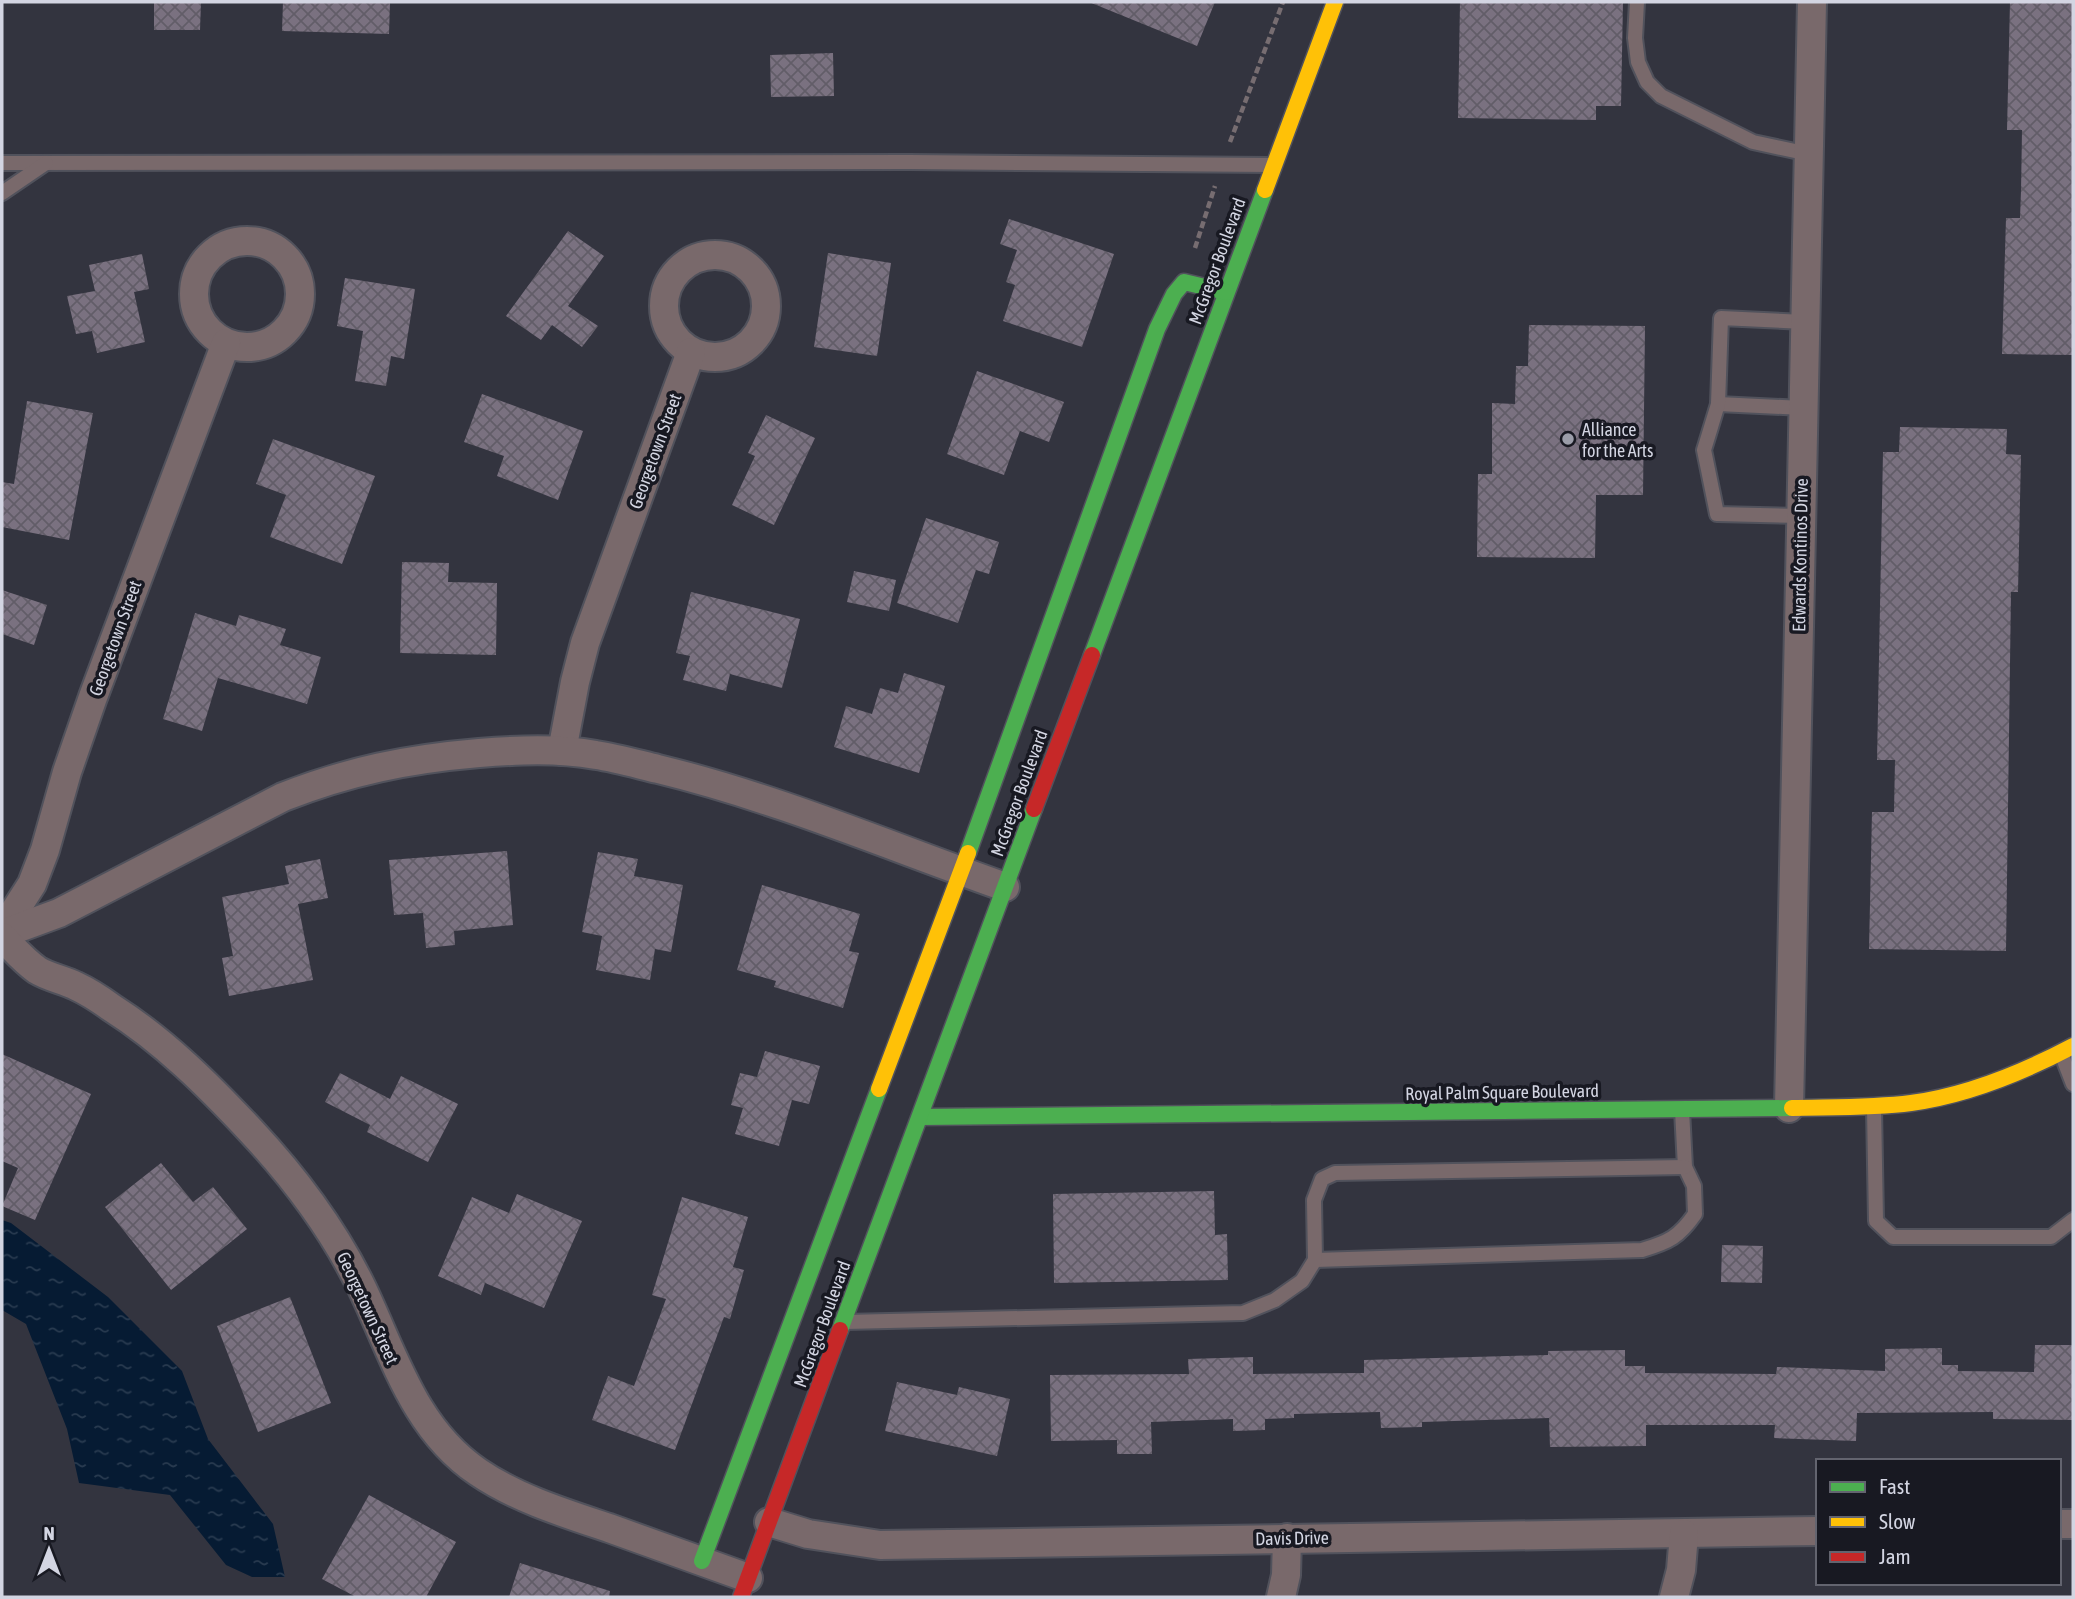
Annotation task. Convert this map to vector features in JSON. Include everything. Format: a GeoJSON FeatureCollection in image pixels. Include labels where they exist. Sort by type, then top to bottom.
{"type":"FeatureCollection","features":[{"type":"Feature","properties":{"kind":"street","name":"McGregor Boulevard"},"geometry":{"type":"LineString","coordinates":[[745,1588],[1335,2]]}},
{"type":"Feature","properties":{"kind":"street","name":"Edwards Kontinos Drive"},"geometry":{"type":"LineString","coordinates":[[1788,1108],[1812,2]]}},
{"type":"Feature","properties":{"kind":"street"},"geometry":{"type":"LineString","coordinates":[[702,1561],[960,871],[1157,329],[1174,294],[1184,282],[1226,292]]}},
{"type":"Feature","properties":{"kind":"street","name":"Georgetown Street"},"geometry":{"type":"LineString","coordinates":[[226,343],[93,697],[67,772],[46,850],[32,884],[2,934],[37,970],[78,987],[148,1034],[251,1130],[315,1207],[361,1286],[396,1368],[418,1406],[444,1442],[477,1471],[516,1493],[572,1516],[702,1561],[745,1588]]}},
{"type":"Feature","properties":{"kind":"street","name":"Georgetown Street"},"geometry":{"type":"LineString","coordinates":[[562,751],[585,643],[691,352]]}},
{"type":"Feature","properties":{"kind":"street"},"geometry":{"type":"LineString","coordinates":[[2,934],[60,913],[283,797],[321,782],[374,767],[442,756],[523,750],[597,755],[716,783],[834,822],[1005,887]]}},
{"type":"Feature","properties":{"kind":"street","name":"Royal Palm Square Boulevard"},"geometry":{"type":"LineString","coordinates":[[920,1117],[1874,1106],[1913,1103],[1961,1093],[2008,1078],[2067,1050]]}},
{"type":"Feature","properties":{"kind":"street","name":"Davis Drive"},"geometry":{"type":"LineString","coordinates":[[769,1522],[808,1534],[880,1545],[1816,1531]]}},
{"type":"Feature","properties":{"kind":"street"},"geometry":{"type":"LineString","coordinates":[[1674,1597],[1681,1570],[1684,1534]]}},
{"type":"Feature","properties":{"kind":"street"},"geometry":{"type":"LineString","coordinates":[[1281,1597],[1286,1575],[1287,1538]]}},
{"type":"Feature","properties":{"kind":"lane"},"geometry":{"type":"LineString","coordinates":[[1637,2],[1634,38],[1638,62],[1647,82],[1661,96],[1753,142],[1809,154]]}},
{"type":"Feature","properties":{"kind":"lane"},"geometry":{"type":"LineString","coordinates":[[2,163],[909,162],[1274,165]]}},
{"type":"Feature","properties":{"kind":"lane"},"geometry":{"type":"LineString","coordinates":[[2,194],[47,163]]}},
{"type":"Feature","properties":{"kind":"lane"},"geometry":{"type":"LineString","coordinates":[[1801,516],[1717,514],[1704,450],[1718,404],[1721,318],[1805,322]]}},
{"type":"Feature","properties":{"kind":"lane"},"geometry":{"type":"LineString","coordinates":[[1718,404],[1803,408]]}},
{"type":"Feature","properties":{"kind":"lane"},"geometry":{"type":"LineString","coordinates":[[2067,1050],[2073,1084]]}},
{"type":"Feature","properties":{"kind":"lane"},"geometry":{"type":"LineString","coordinates":[[1874,1106],[1876,1221],[1893,1237],[2051,1237],[2073,1220]]}},
{"type":"Feature","properties":{"kind":"lane"},"geometry":{"type":"LineString","coordinates":[[1315,1260],[1642,1250],[1677,1237],[1695,1214],[1694,1186],[1685,1167],[1682,1109]]}},
{"type":"Feature","properties":{"kind":"lane"},"geometry":{"type":"LineString","coordinates":[[843,1322],[1243,1313],[1275,1300],[1302,1281],[1315,1260],[1314,1200],[1322,1179],[1335,1173],[1685,1167]]}},
{"type":"Feature","properties":{"kind":"water"},"geometry":{"type":"Polygon","coordinates":[[[2,1220],[11,1223],[108,1297],[182,1371],[208,1439],[273,1524],[285,1577],[252,1577],[226,1565],[170,1495],[79,1483],[67,1429],[26,1324],[2,1310],[2,1220]]]}},
{"type":"Feature","properties":{"kind":"building"},"geometry":{"type":"Polygon","coordinates":[[[154,2],[201,2],[200,30],[154,30],[154,2]]]}},
{"type":"Feature","properties":{"kind":"building"},"geometry":{"type":"Polygon","coordinates":[[[283,2],[390,2],[389,34],[282,31],[283,2]]]}},
{"type":"Feature","properties":{"kind":"building"},"geometry":{"type":"Polygon","coordinates":[[[1089,2],[1215,2],[1197,46],[1089,2]]]}},
{"type":"Feature","properties":{"kind":"building"},"geometry":{"type":"Polygon","coordinates":[[[1460,2],[1623,2],[1621,106],[1596,106],[1596,120],[1458,118],[1460,2]]]}},
{"type":"Feature","properties":{"kind":"building"},"geometry":{"type":"Polygon","coordinates":[[[2010,2],[2073,2],[2073,355],[2002,354],[2006,218],[2020,218],[2021,191],[2022,130],[2007,130],[2010,2]]]}},
{"type":"Feature","properties":{"kind":"building"},"geometry":{"type":"Polygon","coordinates":[[[833,53],[834,96],[771,97],[770,55],[833,53]]]}},
{"type":"Feature","properties":{"kind":"building"},"geometry":{"type":"Polygon","coordinates":[[[1009,219],[1114,254],[1082,347],[1003,321],[1015,285],[1006,282],[1017,250],[1000,244],[1009,219]]]}},
{"type":"Feature","properties":{"kind":"building"},"geometry":{"type":"Polygon","coordinates":[[[568,231],[604,256],[568,306],[598,326],[582,347],[552,325],[541,340],[506,316],[568,231]]]}},
{"type":"Feature","properties":{"kind":"building"},"geometry":{"type":"Polygon","coordinates":[[[828,253],[891,263],[877,356],[814,347],[828,253]]]}},
{"type":"Feature","properties":{"kind":"building"},"geometry":{"type":"Polygon","coordinates":[[[142,254],[149,289],[134,292],[145,342],[97,353],[92,331],[76,334],[67,296],[95,291],[89,265],[142,254]]]}},
{"type":"Feature","properties":{"kind":"building"},"geometry":{"type":"Polygon","coordinates":[[[345,278],[415,289],[404,359],[391,356],[386,386],[355,381],[363,331],[337,326],[345,278]]]}},
{"type":"Feature","properties":{"kind":"building","name":"Alliance for the Arts"},"geometry":{"type":"Polygon","coordinates":[[[1529,325],[1645,326],[1643,495],[1596,495],[1595,558],[1477,557],[1478,474],[1492,474],[1492,403],[1515,404],[1516,366],[1528,366],[1529,325]]]}},
{"type":"Feature","properties":{"kind":"building"},"geometry":{"type":"Polygon","coordinates":[[[977,371],[1064,402],[1049,442],[1020,431],[1004,475],[947,454],[977,371]]]}},
{"type":"Feature","properties":{"kind":"building"},"geometry":{"type":"Polygon","coordinates":[[[482,394],[583,431],[558,500],[497,476],[504,456],[464,442],[482,394]]]}},
{"type":"Feature","properties":{"kind":"building"},"geometry":{"type":"Polygon","coordinates":[[[27,401],[93,413],[69,540],[2,527],[2,482],[14,484],[27,401]]]}},
{"type":"Feature","properties":{"kind":"building"},"geometry":{"type":"Polygon","coordinates":[[[766,415],[815,438],[774,525],[732,505],[755,456],[748,453],[766,415]]]}},
{"type":"Feature","properties":{"kind":"building"},"geometry":{"type":"Polygon","coordinates":[[[1900,427],[2007,429],[2006,454],[2021,455],[2018,592],[2011,592],[2006,951],[1869,949],[1872,812],[1894,812],[1895,760],[1877,760],[1883,452],[1899,452],[1900,427]]]}},
{"type":"Feature","properties":{"kind":"building"},"geometry":{"type":"Polygon","coordinates":[[[273,439],[375,476],[342,564],[270,537],[286,495],[256,484],[273,439]]]}},
{"type":"Feature","properties":{"kind":"building"},"geometry":{"type":"Polygon","coordinates":[[[926,518],[999,542],[989,574],[976,570],[958,623],[897,603],[926,518]]]}},
{"type":"Feature","properties":{"kind":"building"},"geometry":{"type":"Polygon","coordinates":[[[402,562],[449,563],[448,582],[497,583],[496,655],[400,653],[402,562]]]}},
{"type":"Feature","properties":{"kind":"building"},"geometry":{"type":"Polygon","coordinates":[[[854,571],[896,580],[889,611],[847,602],[854,571]]]}},
{"type":"Feature","properties":{"kind":"building"},"geometry":{"type":"Polygon","coordinates":[[[2,590],[47,605],[34,645],[2,634],[2,590]]]}},
{"type":"Feature","properties":{"kind":"building"},"geometry":{"type":"Polygon","coordinates":[[[691,592],[800,619],[782,688],[730,674],[726,691],[683,680],[690,656],[676,653],[691,592]]]}},
{"type":"Feature","properties":{"kind":"building"},"geometry":{"type":"Polygon","coordinates":[[[195,613],[236,626],[239,615],[286,629],[280,645],[321,657],[307,704],[218,678],[202,731],[163,719],[195,613]]]}},
{"type":"Feature","properties":{"kind":"building"},"geometry":{"type":"Polygon","coordinates":[[[904,673],[945,686],[919,773],[834,747],[846,706],[872,714],[880,688],[898,693],[904,673]]]}},
{"type":"Feature","properties":{"kind":"building"},"geometry":{"type":"Polygon","coordinates":[[[507,851],[513,925],[454,931],[455,945],[426,948],[423,913],[394,915],[389,860],[507,851]]]}},
{"type":"Feature","properties":{"kind":"building"},"geometry":{"type":"Polygon","coordinates":[[[598,852],[638,859],[634,876],[683,885],[671,952],[655,949],[650,980],[596,970],[602,936],[582,932],[598,852]]]}},
{"type":"Feature","properties":{"kind":"building"},"geometry":{"type":"Polygon","coordinates":[[[320,859],[328,898],[298,904],[313,980],[229,996],[222,958],[233,956],[222,897],[289,884],[285,866],[320,859]]]}},
{"type":"Feature","properties":{"kind":"building"},"geometry":{"type":"Polygon","coordinates":[[[762,885],[860,914],[849,951],[859,953],[843,1008],[774,987],[776,981],[737,970],[762,885]]]}},
{"type":"Feature","properties":{"kind":"building"},"geometry":{"type":"Polygon","coordinates":[[[765,1051],[820,1066],[809,1104],[792,1100],[779,1146],[735,1134],[743,1108],[731,1105],[740,1073],[757,1077],[765,1051]]]}},
{"type":"Feature","properties":{"kind":"building"},"geometry":{"type":"Polygon","coordinates":[[[2,1054],[91,1094],[35,1220],[2,1206],[18,1168],[2,1161],[2,1054]]]}},
{"type":"Feature","properties":{"kind":"building"},"geometry":{"type":"Polygon","coordinates":[[[340,1073],[390,1099],[401,1076],[458,1104],[428,1162],[367,1132],[370,1125],[325,1102],[340,1073]]]}},
{"type":"Feature","properties":{"kind":"building"},"geometry":{"type":"Polygon","coordinates":[[[161,1163],[193,1202],[213,1187],[247,1229],[171,1290],[105,1207],[161,1163]]]}},
{"type":"Feature","properties":{"kind":"building"},"geometry":{"type":"Polygon","coordinates":[[[1214,1191],[1215,1235],[1227,1234],[1228,1280],[1054,1283],[1053,1194],[1214,1191]]]}},
{"type":"Feature","properties":{"kind":"building"},"geometry":{"type":"Polygon","coordinates":[[[517,1194],[582,1221],[544,1308],[485,1283],[481,1295],[438,1276],[472,1197],[509,1213],[517,1194]]]}},
{"type":"Feature","properties":{"kind":"building"},"geometry":{"type":"Polygon","coordinates":[[[682,1197],[748,1217],[733,1267],[744,1270],[730,1319],[724,1317],[675,1450],[592,1420],[608,1376],[634,1386],[666,1299],[652,1295],[682,1197]]]}},
{"type":"Feature","properties":{"kind":"building"},"geometry":{"type":"Polygon","coordinates":[[[1722,1245],[1763,1246],[1762,1283],[1721,1282],[1722,1245]]]}},
{"type":"Feature","properties":{"kind":"building"},"geometry":{"type":"Polygon","coordinates":[[[290,1297],[331,1403],[258,1432],[217,1326],[290,1297]]]}},
{"type":"Feature","properties":{"kind":"building"},"geometry":{"type":"Polygon","coordinates":[[[2035,1345],[2073,1345],[2073,1420],[1993,1419],[1993,1412],[1857,1413],[1856,1441],[1774,1438],[1775,1425],[1646,1425],[1646,1446],[1550,1447],[1549,1418],[1422,1422],[1422,1427],[1381,1428],[1380,1412],[1294,1414],[1294,1418],[1265,1419],[1265,1430],[1233,1431],[1233,1419],[1151,1422],[1152,1454],[1117,1454],[1117,1440],[1051,1441],[1050,1375],[1189,1374],[1188,1359],[1253,1357],[1253,1374],[1364,1373],[1364,1360],[1625,1350],[1625,1366],[1645,1366],[1645,1373],[1776,1374],[1777,1367],[1885,1371],[1885,1349],[1942,1348],[1942,1365],[1958,1365],[1958,1371],[2034,1372],[2035,1345]]]}},
{"type":"Feature","properties":{"kind":"building"},"geometry":{"type":"Polygon","coordinates":[[[897,1382],[957,1395],[959,1387],[1010,1399],[997,1456],[885,1431],[897,1382]]]}},
{"type":"Feature","properties":{"kind":"building"},"geometry":{"type":"Polygon","coordinates":[[[369,1495],[456,1542],[426,1597],[356,1597],[322,1579],[369,1495]]]}},
{"type":"Feature","properties":{"kind":"building"},"geometry":{"type":"Polygon","coordinates":[[[520,1563],[610,1591],[609,1597],[509,1597],[520,1563]]]}},
{"type":"Feature","properties":{"kind":"traffic: fast"},"geometry":{"type":"LineString","coordinates":[[1092,655],[1265,190]]}},
{"type":"Feature","properties":{"kind":"traffic: fast"},"geometry":{"type":"LineString","coordinates":[[968,853],[1157,329],[1174,294],[1184,282],[1226,292]]}},
{"type":"Feature","properties":{"kind":"traffic: fast"},"geometry":{"type":"LineString","coordinates":[[840,1330],[1034,809]]}},
{"type":"Feature","properties":{"kind":"traffic: fast"},"geometry":{"type":"LineString","coordinates":[[702,1561],[879,1089]]}},
{"type":"Feature","properties":{"kind":"traffic: fast"},"geometry":{"type":"LineString","coordinates":[[920,1117],[1792,1108]]}},
{"type":"Feature","properties":{"kind":"traffic: slow"},"geometry":{"type":"LineString","coordinates":[[1265,190],[1335,2]]}},
{"type":"Feature","properties":{"kind":"traffic: slow"},"geometry":{"type":"LineString","coordinates":[[879,1089],[968,853]]}},
{"type":"Feature","properties":{"kind":"traffic: slow"},"geometry":{"type":"LineString","coordinates":[[1792,1108],[1882,1106],[1954,1095],[1995,1082],[2073,1046]]}},
{"type":"Feature","properties":{"kind":"traffic: jam"},"geometry":{"type":"LineString","coordinates":[[1034,809],[1092,655]]}},
{"type":"Feature","properties":{"kind":"traffic: jam"},"geometry":{"type":"LineString","coordinates":[[741,1597],[840,1330]]}},
{"type":"Feature","properties":{"kind":"place","name":"Alliance for the Arts"},"geometry":{"type":"Point","coordinates":[1568,439]}}]}
